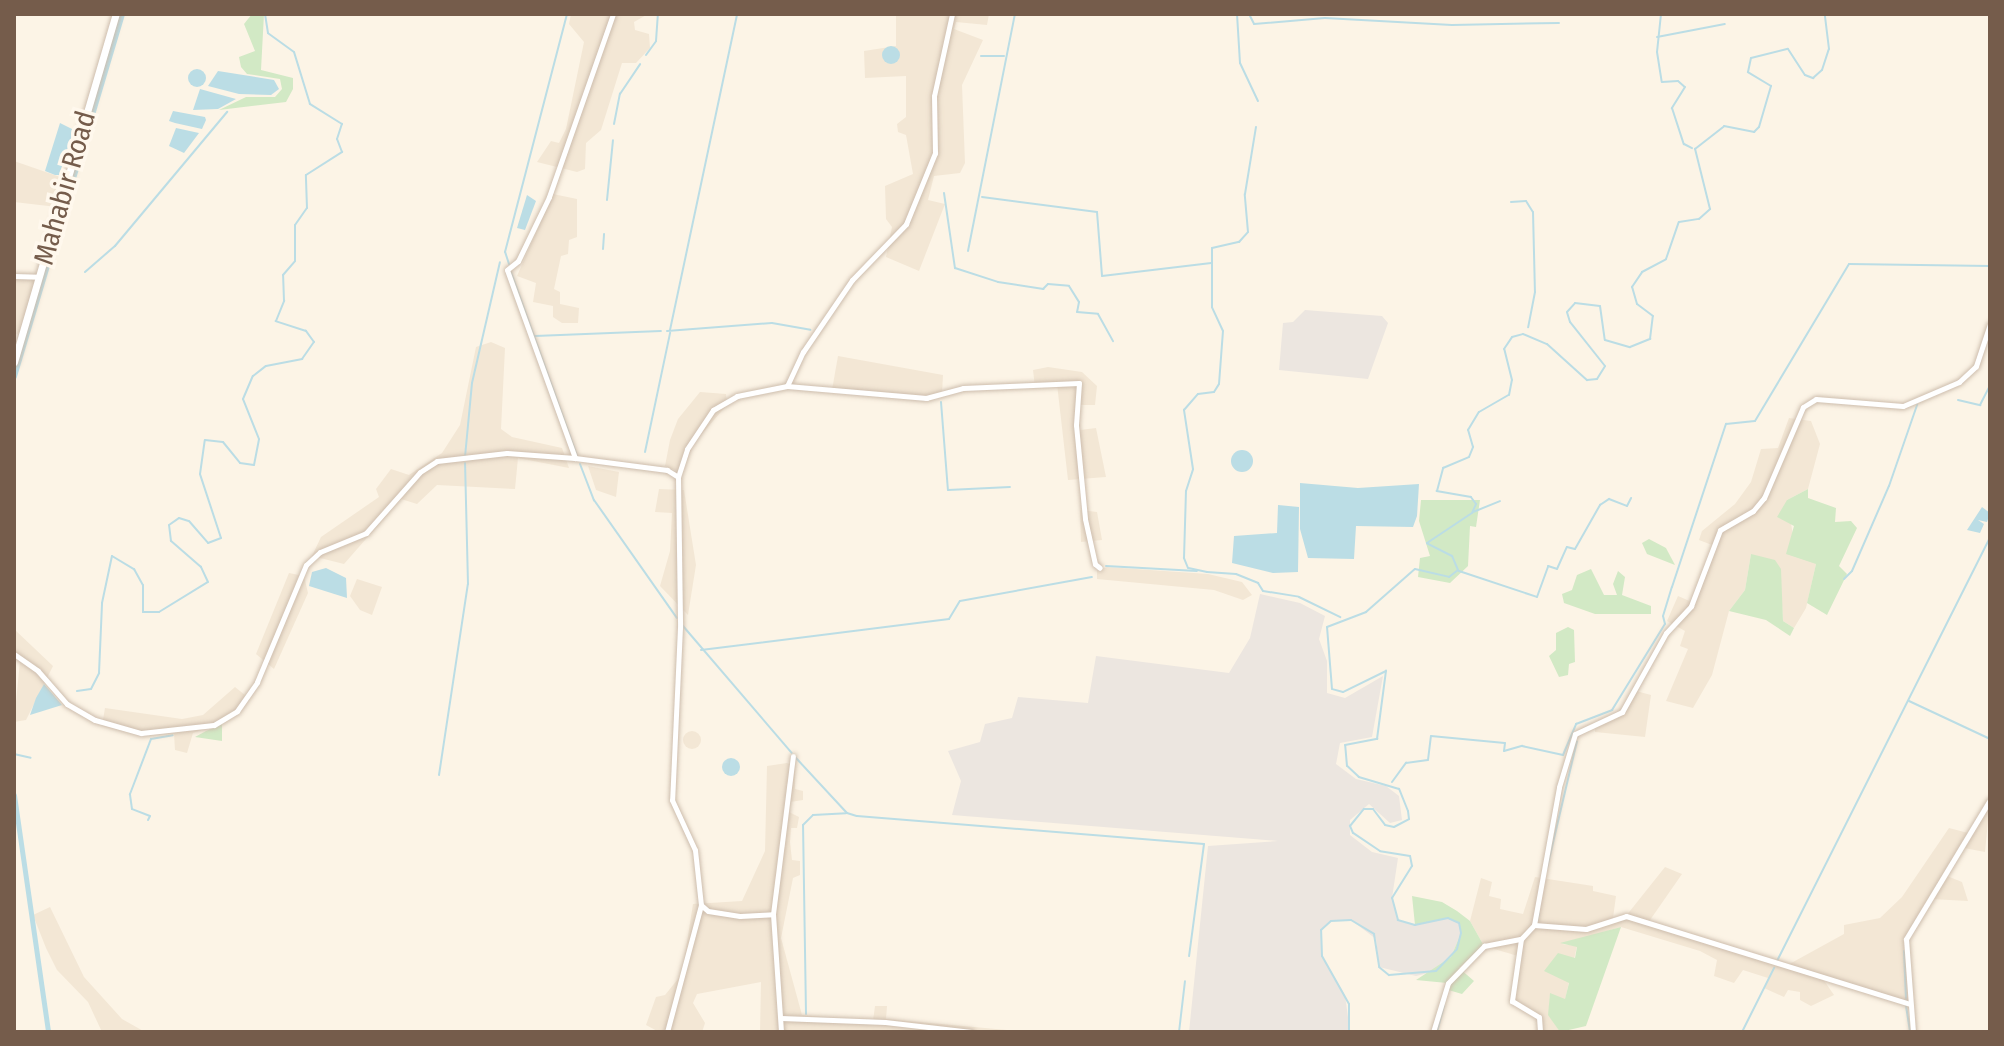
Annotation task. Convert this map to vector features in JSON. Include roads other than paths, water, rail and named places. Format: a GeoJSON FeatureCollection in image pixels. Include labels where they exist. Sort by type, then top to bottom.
{"type":"FeatureCollection","features":[{"type":"Feature","properties":{"kind":"street","name":"Mahabir Road"},"geometry":{"type":"LineString","coordinates":[[14,362],[116,14]]}},
{"type":"Feature","properties":{"kind":"street"},"geometry":{"type":"LineString","coordinates":[[575,458],[507,270],[518,261],[549,197],[613,14]]}},
{"type":"Feature","properties":{"kind":"street"},"geometry":{"type":"LineString","coordinates":[[787,386],[803,352],[852,280],[898,235],[916,202],[935,153],[936,83],[952,14]]}},
{"type":"Feature","properties":{"kind":"street"},"geometry":{"type":"LineString","coordinates":[[14,276],[39,277]]}},
{"type":"Feature","properties":{"kind":"street"},"geometry":{"type":"LineString","coordinates":[[1540,1032],[1539,1017],[1512,1001],[1521,939],[1534,925],[1559,787],[1575,734],[1622,712],[1666,633],[1691,606],[1720,530],[1753,511],[1764,498],[1803,407],[1816,399],[1903,406],[1959,382],[1976,366],[1990,324]]}},
{"type":"Feature","properties":{"kind":"street"},"geometry":{"type":"LineString","coordinates":[[667,1032],[701,905],[695,850],[672,800],[680,627],[678,477],[687,449],[713,410],[737,396],[787,386],[926,398],[963,388],[1079,383],[1076,425],[1085,519],[1100,568]]}},
{"type":"Feature","properties":{"kind":"street"},"geometry":{"type":"LineString","coordinates":[[14,654],[38,671],[67,704],[95,720],[141,733],[214,725],[237,711],[257,682],[306,565],[320,552],[366,533],[420,472],[437,461],[507,453],[667,470],[678,477]]}},
{"type":"Feature","properties":{"kind":"street"},"geometry":{"type":"LineString","coordinates":[[781,1032],[773,914],[793,756]]}},
{"type":"Feature","properties":{"kind":"street"},"geometry":{"type":"LineString","coordinates":[[1913,1032],[1906,939],[1990,800]]}},
{"type":"Feature","properties":{"kind":"street"},"geometry":{"type":"LineString","coordinates":[[701,905],[708,911],[740,916],[773,914]]}},
{"type":"Feature","properties":{"kind":"street"},"geometry":{"type":"LineString","coordinates":[[1534,925],[1586,929],[1626,916],[1910,1004]]}},
{"type":"Feature","properties":{"kind":"street"},"geometry":{"type":"LineString","coordinates":[[1433,1032],[1445,989],[1458,968],[1493,941],[1521,939]]}},
{"type":"Feature","properties":{"kind":"street"},"geometry":{"type":"LineString","coordinates":[[781,1018],[885,1022],[971,1032]]}},
{"type":"Feature","properties":{"kind":"water"},"geometry":{"type":"Polygon","coordinates":[[[891,46],[900,55],[891,64],[882,55],[891,46]]]}},
{"type":"Feature","properties":{"kind":"water"},"geometry":{"type":"Polygon","coordinates":[[[197,69],[206,78],[197,87],[188,78],[197,69]]]}},
{"type":"Feature","properties":{"kind":"water"},"geometry":{"type":"Polygon","coordinates":[[[218,71],[274,80],[279,89],[271,95],[239,94],[208,86],[218,71]]]}},
{"type":"Feature","properties":{"kind":"water"},"geometry":{"type":"Polygon","coordinates":[[[200,89],[236,99],[218,109],[193,110],[200,89]]]}},
{"type":"Feature","properties":{"kind":"water"},"geometry":{"type":"Polygon","coordinates":[[[173,111],[205,117],[206,120],[202,129],[175,123],[169,121],[173,111]]]}},
{"type":"Feature","properties":{"kind":"water"},"geometry":{"type":"Polygon","coordinates":[[[60,123],[74,130],[59,175],[55,175],[45,171],[60,123]]]}},
{"type":"Feature","properties":{"kind":"water"},"geometry":{"type":"Polygon","coordinates":[[[176,128],[199,133],[184,153],[169,146],[176,128]]]}},
{"type":"Feature","properties":{"kind":"water"},"geometry":{"type":"Polygon","coordinates":[[[527,195],[536,201],[525,230],[517,228],[527,195]]]}},
{"type":"Feature","properties":{"kind":"water"},"geometry":{"type":"Polygon","coordinates":[[[1238,450],[1246,450],[1253,461],[1246,472],[1238,472],[1231,465],[1231,457],[1238,450]]]}},
{"type":"Feature","properties":{"kind":"water"},"geometry":{"type":"Polygon","coordinates":[[[1300,483],[1358,488],[1419,484],[1417,516],[1413,527],[1356,526],[1354,559],[1308,558],[1300,529],[1300,483]]]}},
{"type":"Feature","properties":{"kind":"water"},"geometry":{"type":"Polygon","coordinates":[[[1278,505],[1299,507],[1298,572],[1273,573],[1232,563],[1234,536],[1277,533],[1278,505]]]}},
{"type":"Feature","properties":{"kind":"water"},"geometry":{"type":"Polygon","coordinates":[[[1982,507],[1990,513],[1987,522],[1978,520],[1984,524],[1980,533],[1967,530],[1982,507]]]}},
{"type":"Feature","properties":{"kind":"water"},"geometry":{"type":"Polygon","coordinates":[[[326,568],[346,578],[347,598],[309,586],[312,572],[326,568]]]}},
{"type":"Feature","properties":{"kind":"water"},"geometry":{"type":"Polygon","coordinates":[[[44,684],[62,705],[30,715],[36,698],[44,684]]]}},
{"type":"Feature","properties":{"kind":"water"},"geometry":{"type":"Polygon","coordinates":[[[731,758],[740,767],[731,776],[722,767],[731,758]]]}},
{"type":"Feature","properties":{"kind":"waterway"},"geometry":{"type":"LineString","coordinates":[[14,376],[122,14]]}},
{"type":"Feature","properties":{"kind":"waterway"},"geometry":{"type":"LineString","coordinates":[[77,691],[91,689],[99,673],[102,603],[112,556],[134,569],[143,585],[143,612],[159,612],[208,582],[201,567],[171,541],[169,525],[179,518],[189,521],[208,543],[221,538],[200,474],[205,440],[223,442],[240,463],[254,465],[259,439],[243,399],[253,376],[266,366],[302,359],[314,342],[306,331],[276,321],[284,301],[283,275],[295,261],[295,225],[307,208],[306,175],[342,152],[337,139],[342,124],[310,104],[294,52],[268,33],[265,14]]}},
{"type":"Feature","properties":{"kind":"waterway"},"geometry":{"type":"LineString","coordinates":[[509,264],[505,252],[567,14]]}},
{"type":"Feature","properties":{"kind":"waterway"},"geometry":{"type":"LineString","coordinates":[[646,55],[656,41],[658,14]]}},
{"type":"Feature","properties":{"kind":"waterway"},"geometry":{"type":"LineString","coordinates":[[670,330],[737,14]]}},
{"type":"Feature","properties":{"kind":"waterway"},"geometry":{"type":"LineString","coordinates":[[968,251],[1015,14]]}},
{"type":"Feature","properties":{"kind":"waterway"},"geometry":{"type":"LineString","coordinates":[[1170,14],[1220,14]]}},
{"type":"Feature","properties":{"kind":"waterway"},"geometry":{"type":"LineString","coordinates":[[1237,14],[1240,63],[1258,101]]}},
{"type":"Feature","properties":{"kind":"waterway"},"geometry":{"type":"LineString","coordinates":[[1249,14],[1254,24],[1325,18],[1452,25],[1559,23]]}},
{"type":"Feature","properties":{"kind":"waterway"},"geometry":{"type":"LineString","coordinates":[[1661,14],[1657,52],[1662,82],[1678,81],[1685,87],[1672,108],[1684,144],[1692,148]]}},
{"type":"Feature","properties":{"kind":"waterway"},"geometry":{"type":"LineString","coordinates":[[1349,1032],[1349,1004],[1322,956],[1321,930],[1331,921],[1351,920],[1374,934],[1379,967],[1389,975],[1436,971],[1457,949],[1461,933],[1459,923],[1448,918],[1415,925],[1398,920],[1392,898],[1412,866],[1410,856],[1380,851],[1353,833],[1350,826],[1364,809],[1373,809],[1385,825],[1394,827],[1409,819],[1408,811],[1399,789],[1359,777],[1347,766],[1345,745],[1377,739],[1386,671],[1343,692],[1332,689],[1327,627],[1366,612],[1415,569],[1449,577],[1458,570],[1452,556],[1427,543],[1472,513],[1476,504],[1471,497],[1437,491],[1443,468],[1469,457],[1473,447],[1468,430],[1479,412],[1509,395],[1512,380],[1504,349],[1512,337],[1523,334],[1547,344],[1587,380],[1597,379],[1605,366],[1570,322],[1567,312],[1575,303],[1600,306],[1605,340],[1630,347],[1650,339],[1653,316],[1637,304],[1632,287],[1642,272],[1666,259],[1679,222],[1699,219],[1710,209],[1695,149],[1724,126],[1754,132],[1759,127],[1771,86],[1748,72],[1751,58],[1788,49],[1805,75],[1813,78],[1822,70],[1829,49],[1825,14]]}},
{"type":"Feature","properties":{"kind":"waterway"},"geometry":{"type":"LineString","coordinates":[[1657,37],[1725,24]]}},
{"type":"Feature","properties":{"kind":"waterway"},"geometry":{"type":"LineString","coordinates":[[981,56],[1004,56]]}},
{"type":"Feature","properties":{"kind":"waterway"},"geometry":{"type":"LineString","coordinates":[[614,124],[620,94],[640,64]]}},
{"type":"Feature","properties":{"kind":"waterway"},"geometry":{"type":"LineString","coordinates":[[85,272],[115,246],[227,112]]}},
{"type":"Feature","properties":{"kind":"waterway"},"geometry":{"type":"LineString","coordinates":[[1207,572],[1188,568],[1184,558],[1186,491],[1193,469],[1184,410],[1198,394],[1214,392],[1219,384],[1223,331],[1212,307],[1212,248],[1239,242],[1248,232],[1245,194],[1256,127]]}},
{"type":"Feature","properties":{"kind":"waterway"},"geometry":{"type":"LineString","coordinates":[[607,200],[613,140]]}},
{"type":"Feature","properties":{"kind":"waterway"},"geometry":{"type":"LineString","coordinates":[[944,193],[955,268],[998,282],[1043,289],[1048,284],[1069,286],[1079,302],[1077,312],[1098,314],[1113,341]]}},
{"type":"Feature","properties":{"kind":"waterway"},"geometry":{"type":"LineString","coordinates":[[982,197],[1097,212],[1102,276],[1211,263]]}},
{"type":"Feature","properties":{"kind":"waterway"},"geometry":{"type":"LineString","coordinates":[[1511,202],[1526,201],[1533,212],[1535,292],[1528,327]]}},
{"type":"Feature","properties":{"kind":"waterway"},"geometry":{"type":"LineString","coordinates":[[603,249],[604,234]]}},
{"type":"Feature","properties":{"kind":"waterway"},"geometry":{"type":"LineString","coordinates":[[465,457],[472,383],[500,262]]}},
{"type":"Feature","properties":{"kind":"waterway"},"geometry":{"type":"LineString","coordinates":[[1392,782],[1406,763],[1428,760],[1431,736],[1505,743],[1504,751],[1522,746],[1563,755],[1576,724],[1612,710],[1665,624],[1663,616],[1726,424],[1755,421],[1849,264],[1990,266]]}},
{"type":"Feature","properties":{"kind":"waterway"},"geometry":{"type":"LineString","coordinates":[[511,272],[577,455]]}},
{"type":"Feature","properties":{"kind":"waterway"},"geometry":{"type":"LineString","coordinates":[[667,331],[772,323],[810,330]]}},
{"type":"Feature","properties":{"kind":"waterway"},"geometry":{"type":"LineString","coordinates":[[535,336],[661,331]]}},
{"type":"Feature","properties":{"kind":"waterway"},"geometry":{"type":"LineString","coordinates":[[645,452],[670,333]]}},
{"type":"Feature","properties":{"kind":"waterway"},"geometry":{"type":"LineString","coordinates":[[1958,400],[1980,405],[1990,385]]}},
{"type":"Feature","properties":{"kind":"waterway"},"geometry":{"type":"LineString","coordinates":[[941,402],[948,490],[1010,487]]}},
{"type":"Feature","properties":{"kind":"waterway"},"geometry":{"type":"LineString","coordinates":[[1844,579],[1852,571],[1889,486],[1917,405]]}},
{"type":"Feature","properties":{"kind":"waterway"},"geometry":{"type":"LineString","coordinates":[[439,775],[468,584],[465,463]]}},
{"type":"Feature","properties":{"kind":"waterway"},"geometry":{"type":"LineString","coordinates":[[580,464],[594,500],[677,618]]}},
{"type":"Feature","properties":{"kind":"waterway"},"geometry":{"type":"LineString","coordinates":[[1459,571],[1537,597],[1548,566],[1557,569],[1567,547],[1575,549],[1600,505],[1609,499],[1627,506],[1631,498]]}},
{"type":"Feature","properties":{"kind":"waterway"},"geometry":{"type":"LineString","coordinates":[[1473,512],[1500,501]]}},
{"type":"Feature","properties":{"kind":"waterway"},"geometry":{"type":"LineString","coordinates":[[1777,961],[1990,537]]}},
{"type":"Feature","properties":{"kind":"waterway"},"geometry":{"type":"LineString","coordinates":[[1106,566],[1197,571]]}},
{"type":"Feature","properties":{"kind":"waterway"},"geometry":{"type":"LineString","coordinates":[[1207,572],[1236,574],[1258,583],[1263,591],[1299,597],[1340,617]]}},
{"type":"Feature","properties":{"kind":"waterway"},"geometry":{"type":"LineString","coordinates":[[701,650],[949,619],[960,601],[1092,577]]}},
{"type":"Feature","properties":{"kind":"waterway"},"geometry":{"type":"LineString","coordinates":[[683,626],[792,753]]}},
{"type":"Feature","properties":{"kind":"waterway"},"geometry":{"type":"LineString","coordinates":[[1909,701],[1990,739]]}},
{"type":"Feature","properties":{"kind":"waterway"},"geometry":{"type":"LineString","coordinates":[[148,820],[150,816],[132,809],[130,794],[151,739],[173,735]]}},
{"type":"Feature","properties":{"kind":"waterway"},"geometry":{"type":"LineString","coordinates":[[1547,868],[1577,741]]}},
{"type":"Feature","properties":{"kind":"waterway"},"geometry":{"type":"LineString","coordinates":[[14,754],[31,758]]}},
{"type":"Feature","properties":{"kind":"waterway"},"geometry":{"type":"LineString","coordinates":[[796,758],[847,813],[857,816],[1204,844],[1189,956]]}},
{"type":"Feature","properties":{"kind":"waterway"},"geometry":{"type":"LineString","coordinates":[[14,795],[48,1032]]}},
{"type":"Feature","properties":{"kind":"waterway"},"geometry":{"type":"LineString","coordinates":[[806,1014],[803,825],[813,815],[846,813]]}},
{"type":"Feature","properties":{"kind":"waterway"},"geometry":{"type":"LineString","coordinates":[[1537,922],[1539,913]]}},
{"type":"Feature","properties":{"kind":"waterway"},"geometry":{"type":"LineString","coordinates":[[1904,951],[1906,999]]}},
{"type":"Feature","properties":{"kind":"waterway"},"geometry":{"type":"LineString","coordinates":[[1742,1032],[1774,968]]}},
{"type":"Feature","properties":{"kind":"waterway"},"geometry":{"type":"LineString","coordinates":[[1179,1032],[1185,981]]}},
{"type":"Feature","properties":{"kind":"waterway"},"geometry":{"type":"LineString","coordinates":[[1437,1032],[1444,1006]]}},
{"type":"Feature","properties":{"kind":"waterway"},"geometry":{"type":"LineString","coordinates":[[1906,1006],[1910,1032]]}}]}
